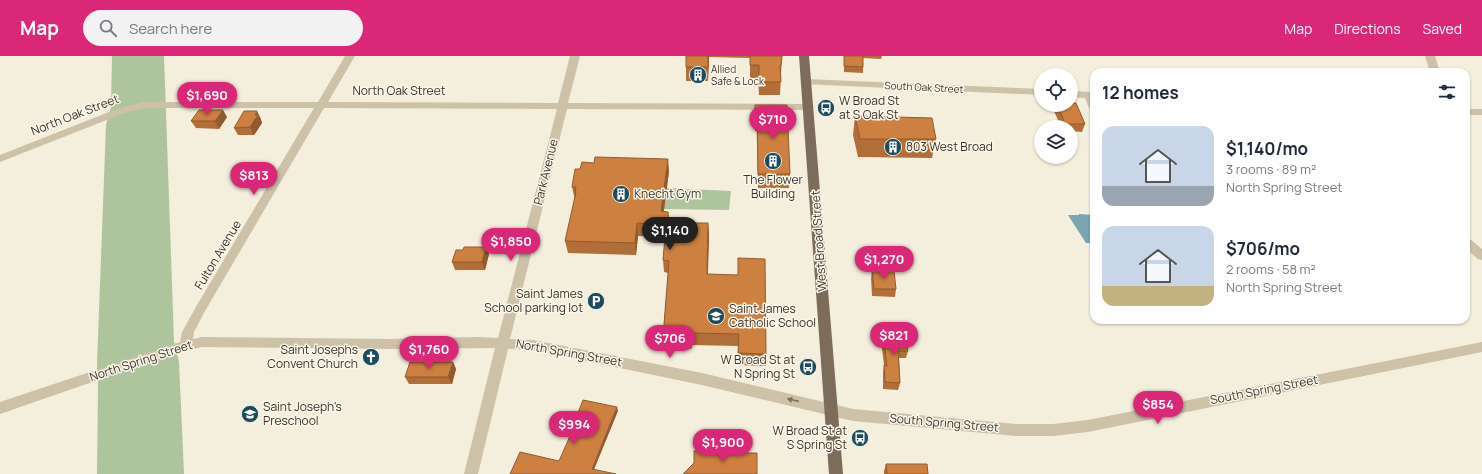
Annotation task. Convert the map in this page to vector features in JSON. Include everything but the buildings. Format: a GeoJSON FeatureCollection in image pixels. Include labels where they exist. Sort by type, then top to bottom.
{"type":"FeatureCollection","features":[{"type":"Feature","properties":{"kind":"main road","name":"West Broad Street"},"geometry":{"type":"LineString","coordinates":[[804,56],[836,474]]}},
{"type":"Feature","properties":{"kind":"street","name":"Fulton Avenue"},"geometry":{"type":"LineString","coordinates":[[186,345],[188,332],[201,308],[350,56]]}},
{"type":"Feature","properties":{"kind":"street","name":"Park Avenue"},"geometry":{"type":"LineString","coordinates":[[471,474],[576,56]]}},
{"type":"Feature","properties":{"kind":"street"},"geometry":{"type":"LineString","coordinates":[[1430,56],[1434,68]]}},
{"type":"Feature","properties":{"kind":"street","name":"South Oak Street"},"geometry":{"type":"LineString","coordinates":[[806,82],[1034,92]]}},
{"type":"Feature","properties":{"kind":"street"},"geometry":{"type":"LineString","coordinates":[[1078,94],[1090,95]]}},
{"type":"Feature","properties":{"kind":"street","name":"North Oak Street"},"geometry":{"type":"LineString","coordinates":[[0,158],[118,112],[143,105],[155,104],[322,103],[809,106]]}},
{"type":"Feature","properties":{"kind":"street"},"geometry":{"type":"LineString","coordinates":[[1470,112],[1482,112]]}},
{"type":"Feature","properties":{"kind":"street"},"geometry":{"type":"LineString","coordinates":[[1470,246],[1482,256]]}},
{"type":"Feature","properties":{"kind":"street","name":"North Spring Street"},"geometry":{"type":"LineString","coordinates":[[0,408],[186,345],[211,342],[387,344],[503,342],[533,344],[694,377],[831,409]]}},
{"type":"Feature","properties":{"kind":"street","name":"South Spring Street"},"geometry":{"type":"LineString","coordinates":[[831,409],[853,415],[1016,430],[1067,428],[1088,426],[1482,347]]}},
{"type":"Feature","properties":{"kind":"green space"},"geometry":{"type":"Polygon","coordinates":[[[112,56],[164,56],[174,341],[179,362],[184,474],[97,474],[97,364],[106,125],[111,107],[112,56]]]}},
{"type":"Feature","properties":{"kind":"green space"},"geometry":{"type":"Polygon","coordinates":[[[667,188],[731,191],[729,210],[664,209],[667,188]]]}},
{"type":"Feature","properties":{"kind":"water"},"geometry":{"type":"Polygon","coordinates":[[[1068,215],[1090,215],[1090,243],[1086,243],[1068,215]]]}},
{"type":"Feature","properties":{"kind":"place","name":"Allied Safe & Lock"},"geometry":{"type":"Point","coordinates":[698,75]}},
{"type":"Feature","properties":{"kind":"place","name":"W Broad St at S Oak St"},"geometry":{"type":"Point","coordinates":[826,108]}},
{"type":"Feature","properties":{"kind":"place","name":"803 West Broad"},"geometry":{"type":"Point","coordinates":[893,147]}},
{"type":"Feature","properties":{"kind":"place","name":"The Flower Building"},"geometry":{"type":"Point","coordinates":[773,161]}},
{"type":"Feature","properties":{"kind":"place","name":"Knecht Gym"},"geometry":{"type":"Point","coordinates":[621,194]}},
{"type":"Feature","properties":{"kind":"place","name":"Saint James School parking lot"},"geometry":{"type":"Point","coordinates":[596,301]}},
{"type":"Feature","properties":{"kind":"place","name":"Saint James Catholic School"},"geometry":{"type":"Point","coordinates":[716,316]}},
{"type":"Feature","properties":{"kind":"place","name":"Saint Josephs Convent Church"},"geometry":{"type":"Point","coordinates":[371,357]}},
{"type":"Feature","properties":{"kind":"place","name":"W Broad St at N Spring St"},"geometry":{"type":"Point","coordinates":[808,367]}},
{"type":"Feature","properties":{"kind":"place","name":"Saint Joseph's Preschool"},"geometry":{"type":"Point","coordinates":[250,414]}},
{"type":"Feature","properties":{"kind":"place","name":"W Broad St at S Spring St"},"geometry":{"type":"Point","coordinates":[860,438]}}]}
